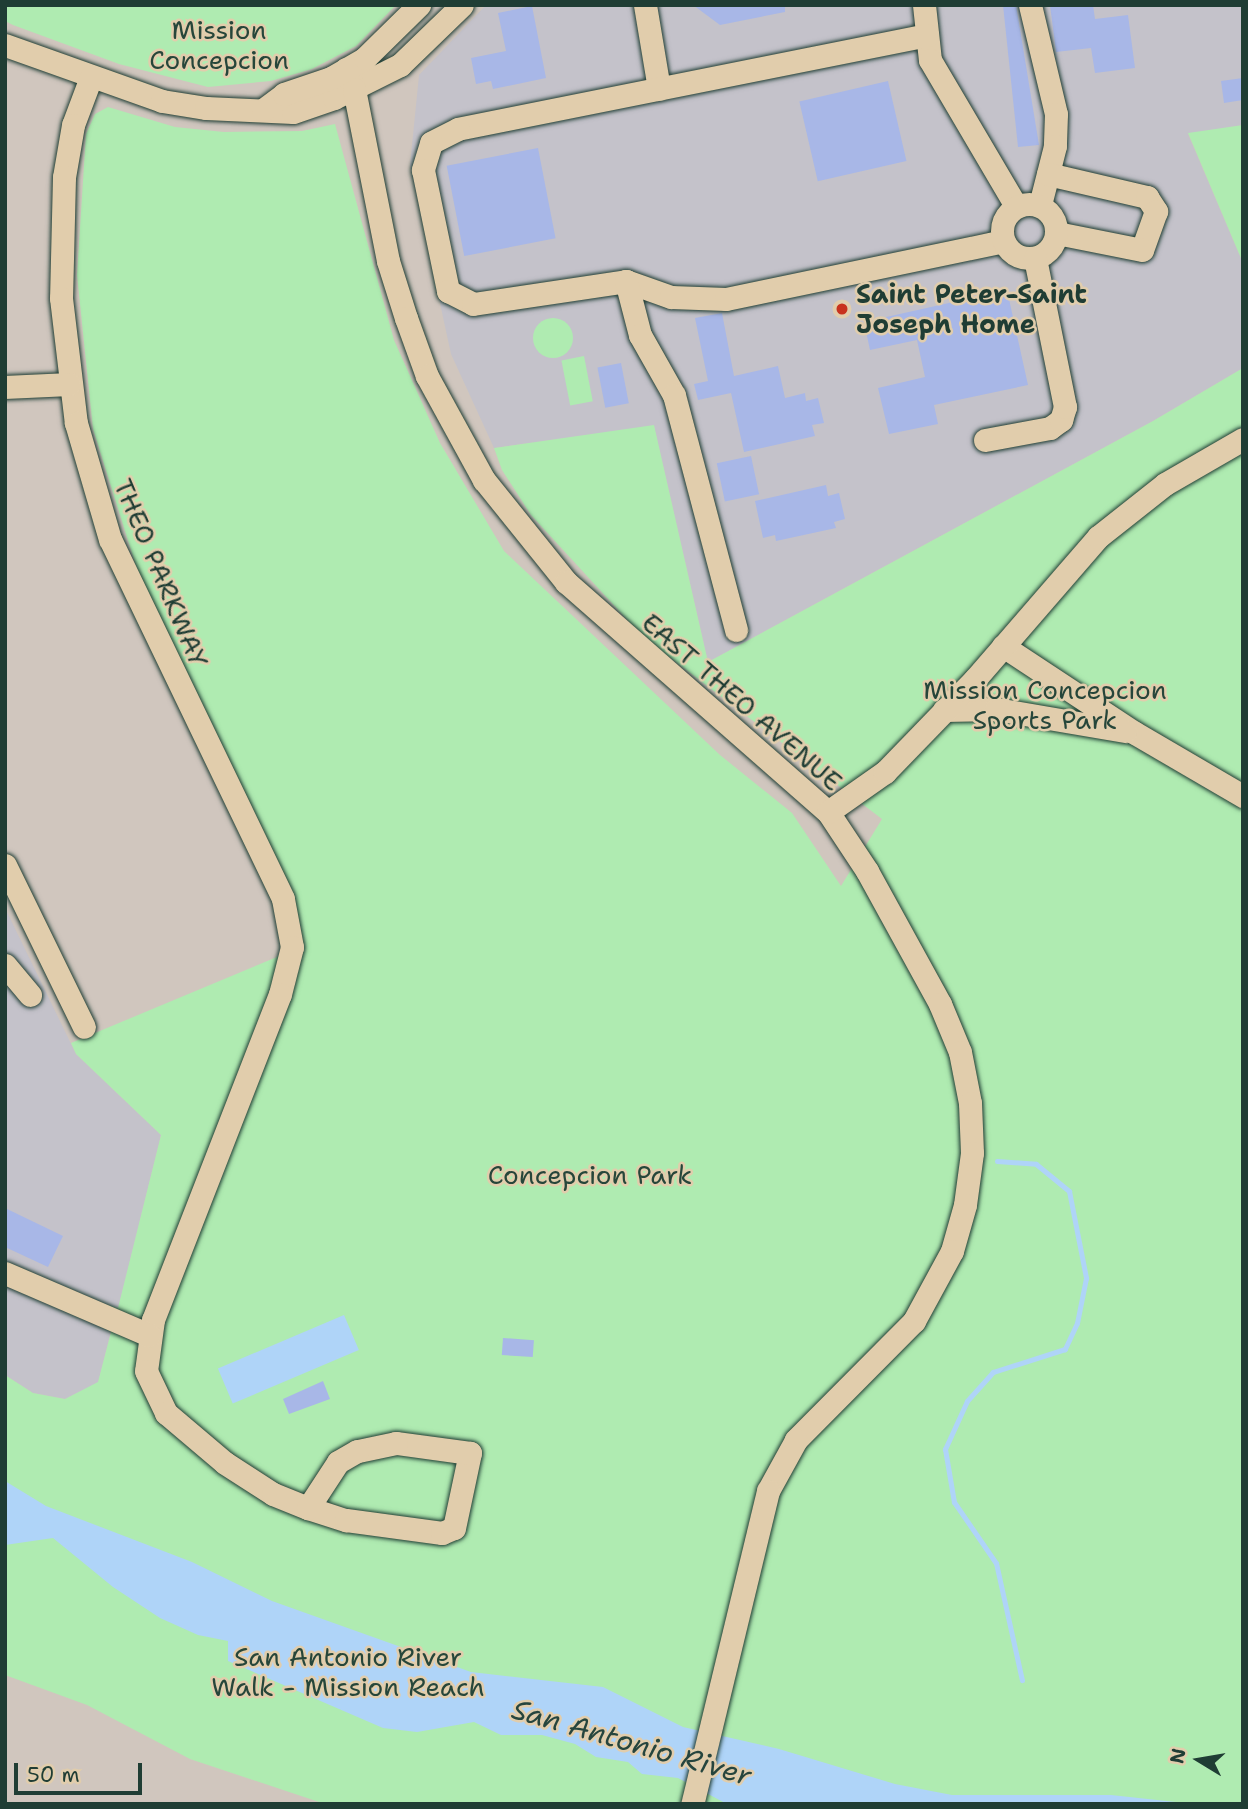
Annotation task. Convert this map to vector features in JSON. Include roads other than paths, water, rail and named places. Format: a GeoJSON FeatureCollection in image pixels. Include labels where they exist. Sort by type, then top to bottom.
{"type":"FeatureCollection","features":[{"type":"Feature","properties":{"kind":"street"},"geometry":{"type":"LineString","coordinates":[[350,79],[365,58],[419,5]]}},
{"type":"Feature","properties":{"kind":"street"},"geometry":{"type":"LineString","coordinates":[[5,45],[162,101],[206,108],[262,110],[284,94],[400,65],[462,5]]}},
{"type":"Feature","properties":{"kind":"street"},"geometry":{"type":"LineString","coordinates":[[645,5],[659,89]]}},
{"type":"Feature","properties":{"kind":"street"},"geometry":{"type":"LineString","coordinates":[[924,5],[930,60],[1016,206]]}},
{"type":"Feature","properties":{"kind":"street"},"geometry":{"type":"LineString","coordinates":[[1030,5],[1056,114],[1048,174],[1040,205]]}},
{"type":"Feature","properties":{"kind":"street"},"geometry":{"type":"LineString","coordinates":[[927,35],[458,129],[431,143],[423,170],[448,291],[458,299],[473,304],[626,281],[671,297],[726,299],[912,264],[1003,241]]}},
{"type":"Feature","properties":{"kind":"street","name":"THEO PARKWAY"},"geometry":{"type":"LineString","coordinates":[[91,77],[73,125],[64,177],[61,298],[69,384],[89,473],[110,538],[283,899],[292,947],[280,994],[149,1335]]}},
{"type":"Feature","properties":{"kind":"street","name":"EAST THEO AVENUE"},"geometry":{"type":"LineString","coordinates":[[350,79],[388,261],[406,318],[427,376],[484,480],[566,582],[751,740],[828,812],[867,871],[955,1040],[970,1103],[972,1153],[965,1205],[952,1251],[933,1290],[894,1346],[816,1417],[782,1461],[761,1514],[692,1804]]}},
{"type":"Feature","properties":{"kind":"street"},"geometry":{"type":"LineString","coordinates":[[1048,174],[1147,197],[1156,211],[1142,250],[1057,233]]}},
{"type":"Feature","properties":{"kind":"street"},"geometry":{"type":"LineString","coordinates":[[1040,205],[1049,212],[1057,233],[1046,253],[1035,258],[1016,255],[1003,241],[1002,228],[1016,206],[1040,205]]}},
{"type":"Feature","properties":{"kind":"street"},"geometry":{"type":"LineString","coordinates":[[985,440],[1051,428],[1061,420],[1065,407],[1035,258]]}},
{"type":"Feature","properties":{"kind":"street"},"geometry":{"type":"LineString","coordinates":[[626,281],[640,335],[674,395],[736,630]]}},
{"type":"Feature","properties":{"kind":"street"},"geometry":{"type":"LineString","coordinates":[[5,387],[69,384]]}},
{"type":"Feature","properties":{"kind":"street"},"geometry":{"type":"LineString","coordinates":[[828,812],[885,772],[1003,646],[1098,537],[1165,484],[1243,439]]}},
{"type":"Feature","properties":{"kind":"street"},"geometry":{"type":"LineString","coordinates":[[1003,646],[1135,733],[1243,796]]}},
{"type":"Feature","properties":{"kind":"street"},"geometry":{"type":"LineString","coordinates":[[944,710],[996,709],[1135,733]]}},
{"type":"Feature","properties":{"kind":"street"},"geometry":{"type":"LineString","coordinates":[[5,865],[84,1027]]}},
{"type":"Feature","properties":{"kind":"street"},"geometry":{"type":"LineString","coordinates":[[5,964],[30,995]]}},
{"type":"Feature","properties":{"kind":"street"},"geometry":{"type":"LineString","coordinates":[[5,1273],[149,1335],[146,1371],[166,1413],[241,1475],[308,1508],[346,1520],[442,1533],[454,1528],[459,1519],[470,1454],[396,1443],[357,1451],[338,1462],[308,1508]]}},
{"type":"Feature","properties":{"kind":"water"},"geometry":{"type":"Polygon","coordinates":[[[344,1315],[359,1350],[233,1404],[218,1369],[344,1315]]]}},
{"type":"Feature","properties":{"kind":"water","name":"San Antonio River"},"geometry":{"type":"Polygon","coordinates":[[[5,1481],[46,1506],[192,1562],[272,1601],[471,1672],[603,1687],[683,1727],[779,1749],[895,1784],[952,1795],[1111,1795],[1194,1804],[727,1804],[678,1778],[642,1774],[628,1762],[596,1757],[575,1744],[542,1735],[501,1735],[474,1722],[417,1732],[383,1728],[228,1661],[228,1641],[198,1635],[160,1618],[113,1587],[53,1538],[5,1545],[5,1481]]]}},
{"type":"Feature","properties":{"kind":"waterway"},"geometry":{"type":"LineString","coordinates":[[997,1161],[1036,1164],[1069,1191],[1086,1278],[1077,1323],[1065,1349],[993,1372],[967,1401],[945,1449],[954,1502],[996,1563],[1022,1680]]}},
{"type":"Feature","properties":{"kind":"place","name":"Saint Peter-Saint Joseph Home"},"geometry":{"type":"Point","coordinates":[842,309]}},
{"type":"Feature","properties":{"kind":"park label","name":"Mission Concepcion"},"geometry":{"type":"Point","coordinates":[219,45]}},
{"type":"Feature","properties":{"kind":"park label","name":"Mission Concepcion Sports Park"},"geometry":{"type":"Point","coordinates":[1045,705]}},
{"type":"Feature","properties":{"kind":"park label","name":"Concepcion Park"},"geometry":{"type":"Point","coordinates":[590,1175]}},
{"type":"Feature","properties":{"kind":"park label","name":"San Antonio River Walk - Mission Reach"},"geometry":{"type":"Point","coordinates":[348,1672]}}]}
